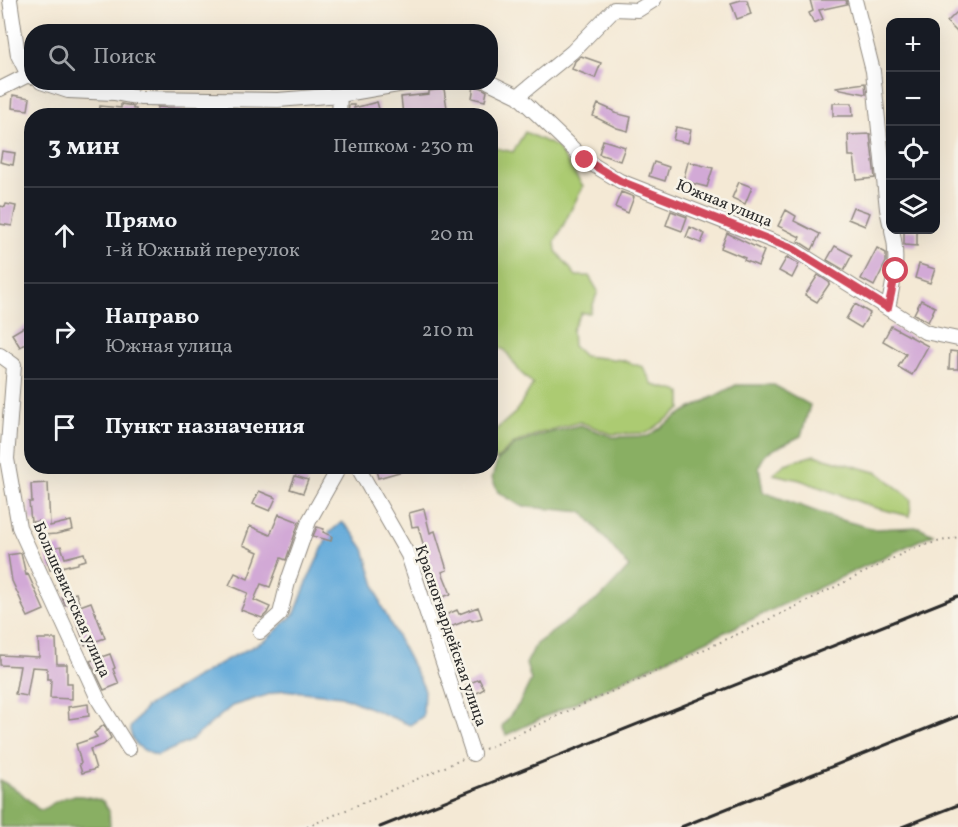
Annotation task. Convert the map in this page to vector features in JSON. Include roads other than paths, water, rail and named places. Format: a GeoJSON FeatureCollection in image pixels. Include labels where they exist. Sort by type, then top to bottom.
{"type":"FeatureCollection","features":[{"type":"Feature","properties":{"kind":"street"},"geometry":{"type":"LineString","coordinates":[[10,0],[18,55],[24,66]]}},
{"type":"Feature","properties":{"kind":"street"},"geometry":{"type":"LineString","coordinates":[[518,96],[572,52],[614,9],[638,10],[654,0]]}},
{"type":"Feature","properties":{"kind":"street"},"geometry":{"type":"LineString","coordinates":[[855,0],[873,71],[886,199]]}},
{"type":"Feature","properties":{"kind":"street"},"geometry":{"type":"LineString","coordinates":[[0,89],[24,79]]}},
{"type":"Feature","properties":{"kind":"street","name":"Южная улица"},"geometry":{"type":"LineString","coordinates":[[498,86],[518,96],[585,160],[620,181],[793,249],[925,332],[958,339]]}},
{"type":"Feature","properties":{"kind":"street"},"geometry":{"type":"LineString","coordinates":[[65,90],[114,93],[140,98],[278,100],[340,95],[369,90]]}},
{"type":"Feature","properties":{"kind":"street"},"geometry":{"type":"LineString","coordinates":[[339,108],[340,95]]}},
{"type":"Feature","properties":{"kind":"street"},"geometry":{"type":"LineString","coordinates":[[888,308],[896,271],[893,234]]}},
{"type":"Feature","properties":{"kind":"street","name":"Большевистская улица"},"geometry":{"type":"LineString","coordinates":[[0,354],[14,365],[7,459],[19,527],[99,701],[129,749]]}},
{"type":"Feature","properties":{"kind":"street"},"geometry":{"type":"LineString","coordinates":[[260,632],[280,614],[289,578],[309,521],[335,474]]}},
{"type":"Feature","properties":{"kind":"street","name":"Красногвардейская улица"},"geometry":{"type":"LineString","coordinates":[[362,474],[408,555],[473,754]]}},
{"type":"Feature","properties":{"kind":"water"},"geometry":{"type":"Polygon","coordinates":[[[342,522],[364,549],[381,605],[424,688],[423,716],[410,725],[341,696],[283,690],[232,706],[190,741],[157,756],[138,746],[130,728],[146,707],[224,661],[266,640],[295,613],[330,532],[342,522]]]}},
{"type":"Feature","properties":{"kind":"railway"},"geometry":{"type":"LineString","coordinates":[[380,827],[958,596]]}},
{"type":"Feature","properties":{"kind":"railway"},"geometry":{"type":"LineString","coordinates":[[681,827],[958,716]]}},
{"type":"Feature","properties":{"kind":"railway"},"geometry":{"type":"LineString","coordinates":[[902,827],[958,805]]}}]}
